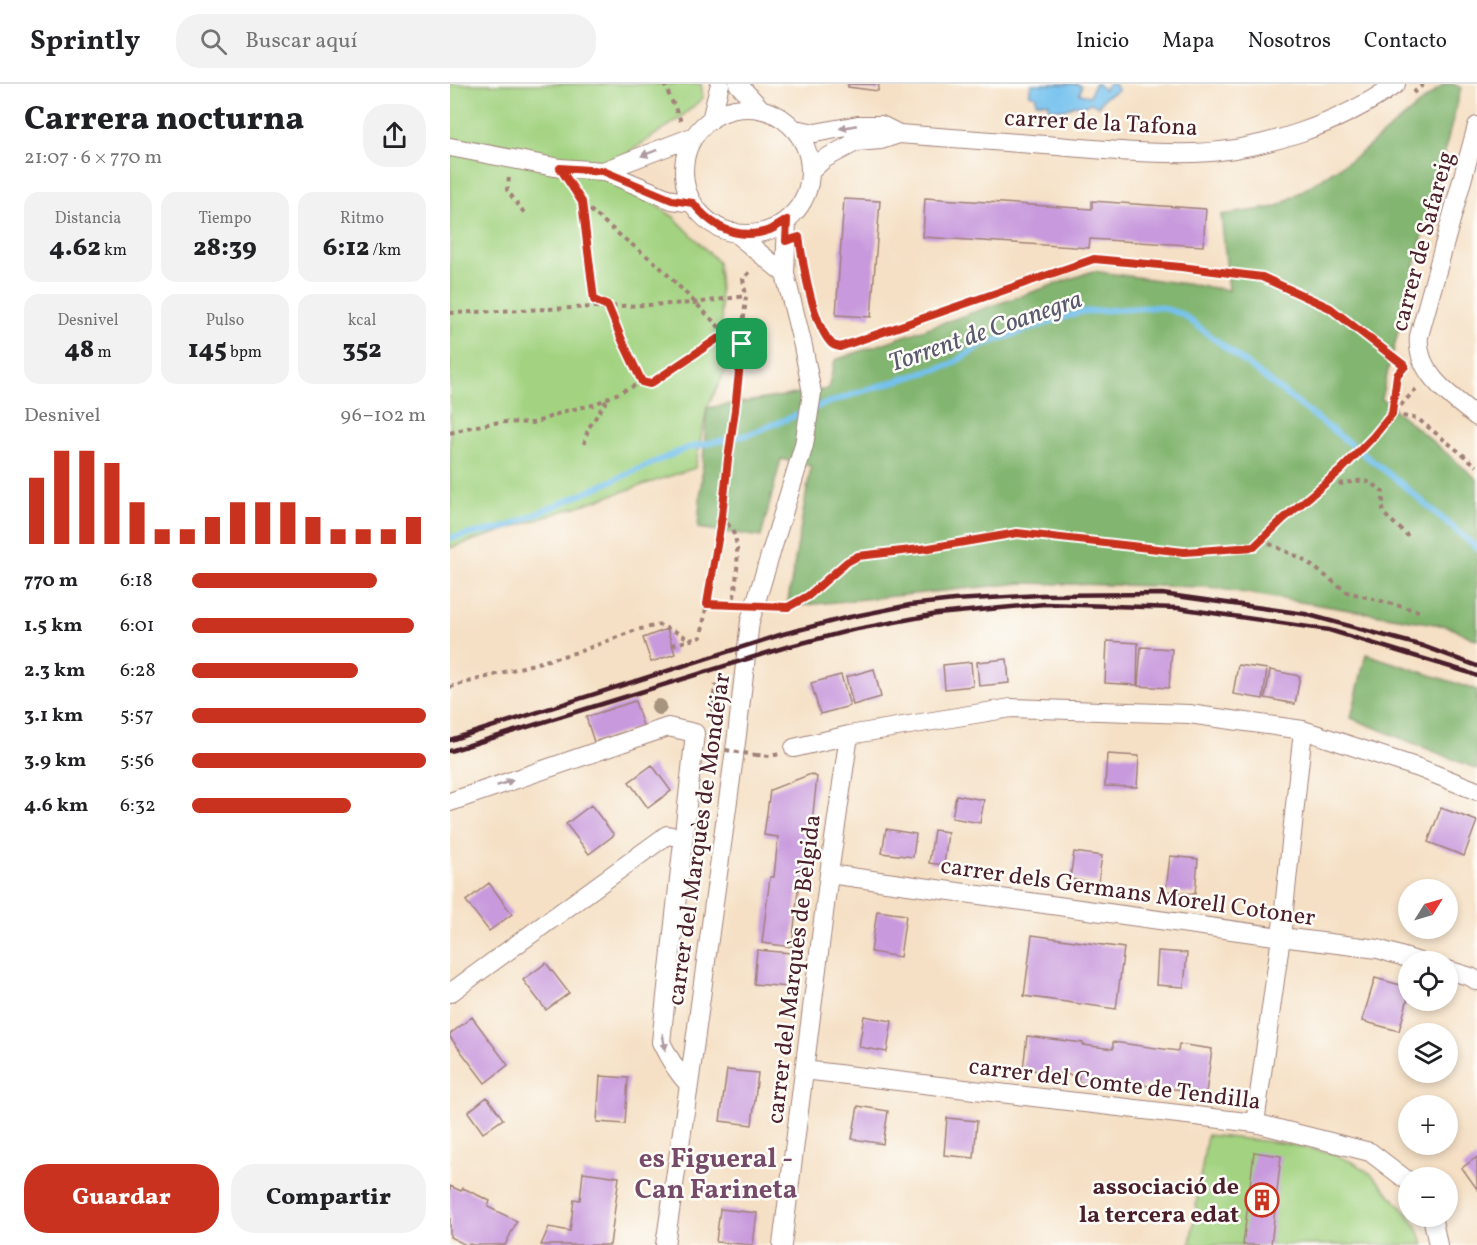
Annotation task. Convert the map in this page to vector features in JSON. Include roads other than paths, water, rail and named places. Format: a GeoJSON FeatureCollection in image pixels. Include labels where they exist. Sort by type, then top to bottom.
{"type":"FeatureCollection","features":[{"type":"Feature","properties":{"kind":"street"},"geometry":{"type":"LineString","coordinates":[[711,120],[720,84]]}},
{"type":"Feature","properties":{"kind":"street"},"geometry":{"type":"LineString","coordinates":[[738,84],[762,110]]}},
{"type":"Feature","properties":{"kind":"street","name":"carrer de la Tafona"},"geometry":{"type":"LineString","coordinates":[[899,134],[1129,152],[1213,151],[1248,146],[1313,128],[1357,108],[1396,84]]}},
{"type":"Feature","properties":{"kind":"street"},"geometry":{"type":"LineString","coordinates":[[603,171],[694,136],[721,113],[737,108],[759,108],[779,116],[795,129],[804,142],[811,171],[808,189],[800,206],[787,220],[771,229],[752,234],[734,232],[718,226],[704,216],[693,203],[687,186],[684,169],[687,152],[694,136]]}},
{"type":"Feature","properties":{"kind":"street"},"geometry":{"type":"LineString","coordinates":[[795,129],[815,133],[858,125],[881,125],[899,134]]}},
{"type":"Feature","properties":{"kind":"street","name":"carrer de Safareig"},"geometry":{"type":"LineString","coordinates":[[1477,126],[1418,345],[1422,361],[1432,376],[1452,397],[1477,417]]}},
{"type":"Feature","properties":{"kind":"street"},"geometry":{"type":"LineString","coordinates":[[811,171],[824,159],[856,142],[881,140],[899,134]]}},
{"type":"Feature","properties":{"kind":"street"},"geometry":{"type":"LineString","coordinates":[[450,147],[560,168],[603,171],[672,200],[693,203]]}},
{"type":"Feature","properties":{"kind":"street","name":"carrer del Marquès de Mondéjar"},"geometry":{"type":"LineString","coordinates":[[665,1245],[690,1085],[750,621],[804,445],[812,393],[785,274],[787,220]]}},
{"type":"Feature","properties":{"kind":"street"},"geometry":{"type":"LineString","coordinates":[[734,232],[785,274]]}},
{"type":"Feature","properties":{"kind":"street"},"geometry":{"type":"LineString","coordinates":[[795,748],[849,735],[1011,708],[1189,714],[1303,730],[1419,768],[1477,791]]}},
{"type":"Feature","properties":{"kind":"street"},"geometry":{"type":"LineString","coordinates":[[450,802],[668,727],[695,733],[661,1042],[678,1074],[690,1085]]}},
{"type":"Feature","properties":{"kind":"street"},"geometry":{"type":"LineString","coordinates":[[1255,1123],[1281,937],[1303,730]]}},
{"type":"Feature","properties":{"kind":"street","name":"carrer del Marquès de Bèlgida"},"geometry":{"type":"LineString","coordinates":[[782,1245],[849,735]]}},
{"type":"Feature","properties":{"kind":"street"},"geometry":{"type":"LineString","coordinates":[[450,993],[667,835],[683,838]]}},
{"type":"Feature","properties":{"kind":"street","name":"carrer dels Germans Morell Cotoner"},"geometry":{"type":"LineString","coordinates":[[829,874],[1378,949],[1398,955]]}},
{"type":"Feature","properties":{"kind":"street"},"geometry":{"type":"LineString","coordinates":[[1458,973],[1477,981]]}},
{"type":"Feature","properties":{"kind":"street","name":"carrer del Comte de Tendilla"},"geometry":{"type":"LineString","coordinates":[[804,1070],[1255,1123],[1370,1152],[1398,1174]]}},
{"type":"Feature","properties":{"kind":"street"},"geometry":{"type":"LineString","coordinates":[[1434,1227],[1438,1245]]}},
{"type":"Feature","properties":{"kind":"water"},"geometry":{"type":"Polygon","coordinates":[[[1031,84],[1078,84],[1081,86],[1080,94],[1090,96],[1094,84],[1098,84],[1104,90],[1108,84],[1115,84],[1118,90],[1105,97],[1098,106],[1092,103],[1083,106],[1074,105],[1065,110],[1048,108],[1049,103],[1036,102],[1036,96],[1029,94],[1031,84]]]}},
{"type":"Feature","properties":{"kind":"waterway","name":"Torrent de Coanegra"},"geometry":{"type":"LineString","coordinates":[[450,538],[507,527],[687,448],[747,435],[822,405],[950,365],[982,345],[1080,312],[1159,307],[1182,314],[1397,480],[1477,548]]}},
{"type":"Feature","properties":{"kind":"railway"},"geometry":{"type":"LineString","coordinates":[[450,740],[783,634],[910,605],[954,600],[1041,595],[1162,594],[1305,614],[1423,646],[1477,666]]}},
{"type":"Feature","properties":{"kind":"railway"},"geometry":{"type":"LineString","coordinates":[[450,751],[783,648],[852,630],[937,614],[1045,604],[1178,608],[1329,630],[1477,676]]}},
{"type":"Feature","properties":{"kind":"place","name":"associació de la tercera edat"},"geometry":{"type":"Point","coordinates":[1262,1200]}},
{"type":"Feature","properties":{"kind":"district","name":"es Figueral - Can Farineta"},"geometry":{"type":"Point","coordinates":[716,1174]}}]}
